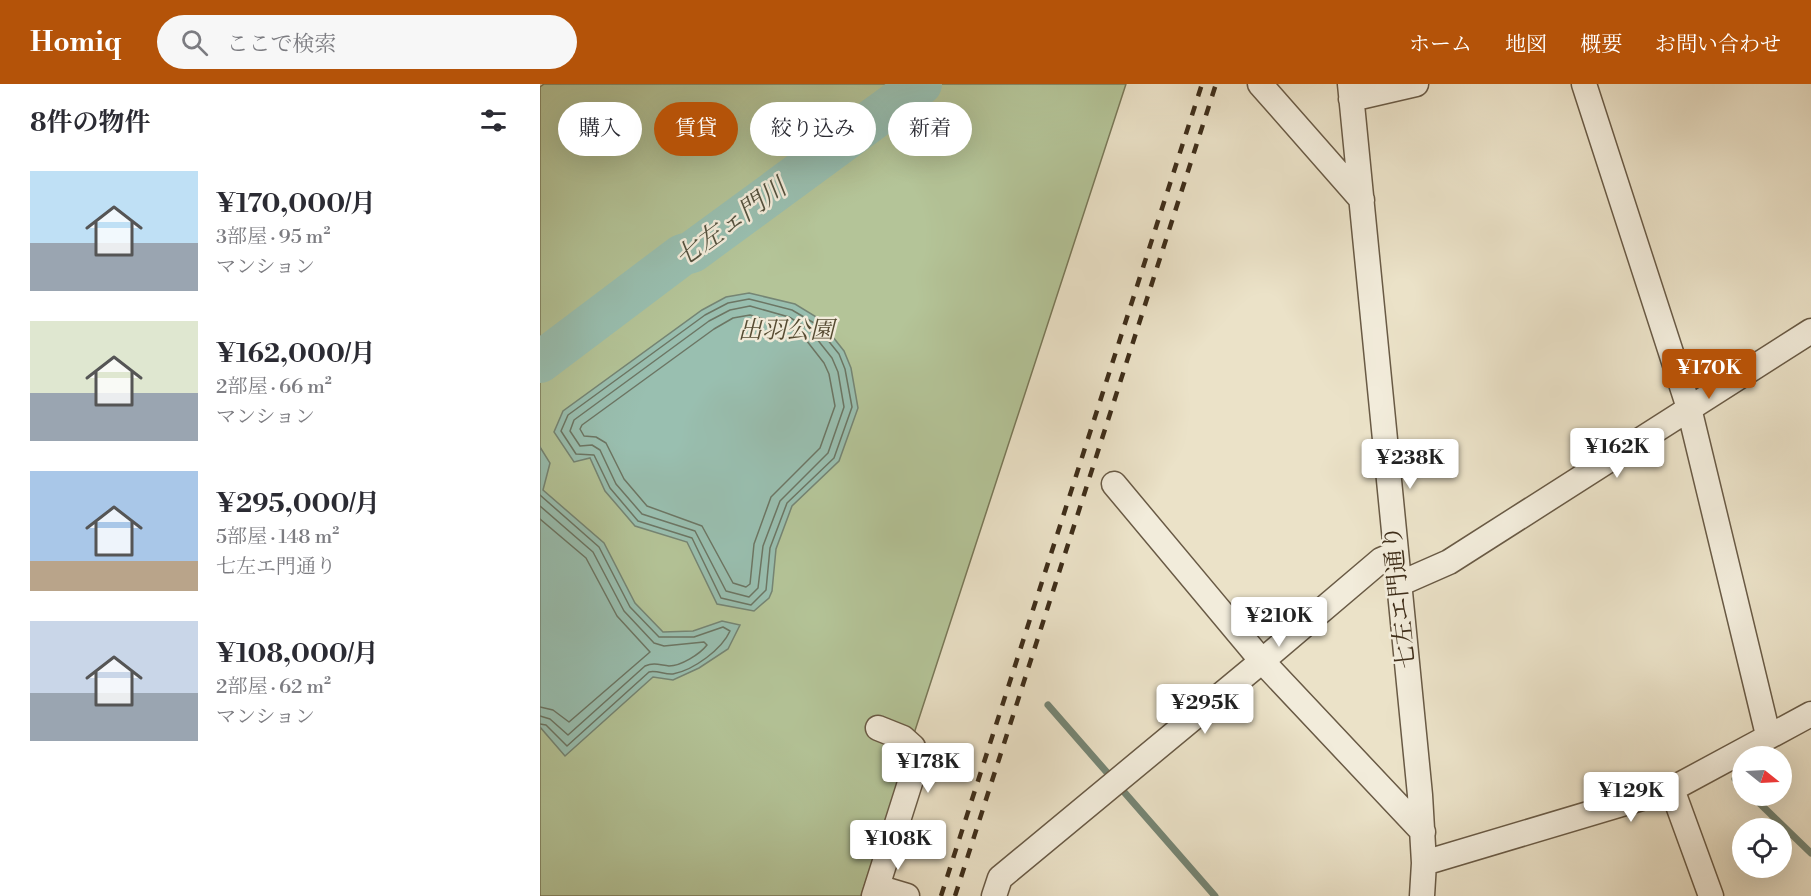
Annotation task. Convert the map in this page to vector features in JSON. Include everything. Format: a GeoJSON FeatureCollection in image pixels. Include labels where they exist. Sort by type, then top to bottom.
{"type":"FeatureCollection","features":[{"type":"Feature","properties":{"kind":"street"},"geometry":{"type":"LineString","coordinates":[[1260,84],[1362,200]]}},
{"type":"Feature","properties":{"kind":"street"},"geometry":{"type":"LineString","coordinates":[[1350,92],[1416,84]]}},
{"type":"Feature","properties":{"kind":"street"},"geometry":{"type":"LineString","coordinates":[[1584,84],[1689,408],[1768,735]]}},
{"type":"Feature","properties":{"kind":"street","name":"七左エ門通り"},"geometry":{"type":"LineString","coordinates":[[1350,92],[1423,832],[1422,896]]}},
{"type":"Feature","properties":{"kind":"street"},"geometry":{"type":"LineString","coordinates":[[1399,584],[1449,562],[1811,331]]}},
{"type":"Feature","properties":{"kind":"street"},"geometry":{"type":"LineString","coordinates":[[1114,484],[1262,661],[1423,832]]}},
{"type":"Feature","properties":{"kind":"street"},"geometry":{"type":"LineString","coordinates":[[994,896],[1000,878],[1381,560],[1395,554]]}},
{"type":"Feature","properties":{"kind":"street"},"geometry":{"type":"LineString","coordinates":[[1424,863],[1672,789],[1768,735],[1811,714]]}},
{"type":"Feature","properties":{"kind":"street"},"geometry":{"type":"LineString","coordinates":[[878,728],[903,738],[913,747],[915,767],[875,891],[906,896]]}},
{"type":"Feature","properties":{"kind":"street"},"geometry":{"type":"LineString","coordinates":[[1672,789],[1711,896]]}},
{"type":"Feature","properties":{"kind":"green space","name":"出羽公園"},"geometry":{"type":"Polygon","coordinates":[[[544,84],[1126,84],[861,896],[540,896],[540,87],[544,84]]]}},
{"type":"Feature","properties":{"kind":"water"},"geometry":{"type":"Polygon","coordinates":[[[749,293],[795,304],[818,318],[844,351],[851,368],[858,408],[839,461],[792,506],[776,549],[772,591],[769,598],[754,611],[717,604],[687,542],[635,526],[605,491],[590,458],[574,462],[554,432],[563,411],[702,310],[726,297],[749,293]]]}},
{"type":"Feature","properties":{"kind":"water"},"geometry":{"type":"Polygon","coordinates":[[[540,447],[550,463],[543,490],[604,543],[635,603],[663,632],[693,631],[722,621],[740,625],[728,649],[699,668],[673,680],[653,677],[565,756],[540,727],[540,447]]]}},
{"type":"Feature","properties":{"kind":"waterway","name":"七左ェ門川"},"geometry":{"type":"LineString","coordinates":[[540,362],[682,255],[692,252],[921,84]]}},
{"type":"Feature","properties":{"kind":"waterway"},"geometry":{"type":"LineString","coordinates":[[1048,705],[1215,896]]}},
{"type":"Feature","properties":{"kind":"waterway"},"geometry":{"type":"LineString","coordinates":[[1762,806],[1811,853]]}},
{"type":"Feature","properties":{"kind":"railway"},"geometry":{"type":"LineString","coordinates":[[941,896],[1202,84]]}},
{"type":"Feature","properties":{"kind":"railway"},"geometry":{"type":"LineString","coordinates":[[955,896],[1216,84]]}}]}
